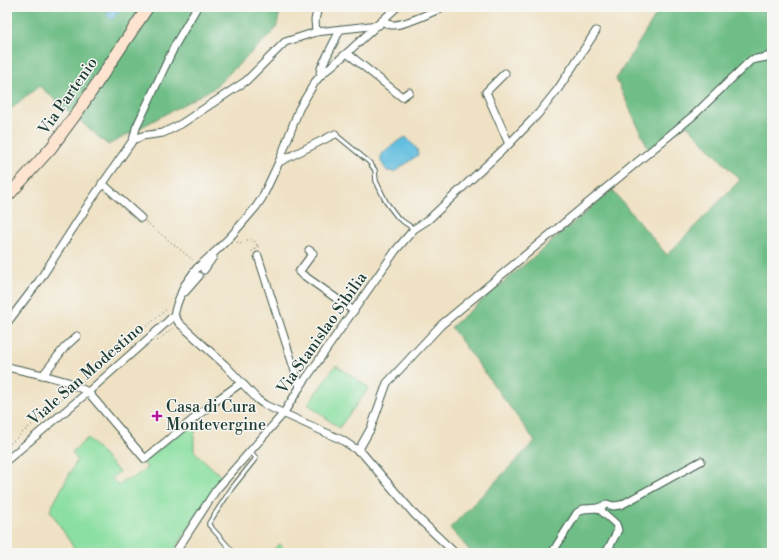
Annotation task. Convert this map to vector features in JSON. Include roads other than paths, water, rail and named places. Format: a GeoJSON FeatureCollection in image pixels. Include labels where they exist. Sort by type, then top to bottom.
{"type":"FeatureCollection","features":[{"type":"Feature","properties":{"kind":"main road","name":"Via Partenio"},"geometry":{"type":"LineString","coordinates":[[7,198],[51,148],[79,110],[148,7]]}},
{"type":"Feature","properties":{"kind":"street"},"geometry":{"type":"LineString","coordinates":[[7,323],[39,281],[102,183],[133,140],[136,128],[174,45],[197,7]]}},
{"type":"Feature","properties":{"kind":"street"},"geometry":{"type":"LineString","coordinates":[[316,32],[315,20],[318,7]]}},
{"type":"Feature","properties":{"kind":"street"},"geometry":{"type":"LineString","coordinates":[[177,304],[201,271],[262,198],[299,109],[315,82],[397,7]]}},
{"type":"Feature","properties":{"kind":"street"},"geometry":{"type":"LineString","coordinates":[[133,140],[142,136],[163,133],[181,124],[246,81],[286,42],[316,32],[355,28],[380,23],[393,25],[399,24],[418,18],[443,7]]}},
{"type":"Feature","properties":{"kind":"street"},"geometry":{"type":"LineString","coordinates":[[355,28],[359,32],[362,40]]}},
{"type":"Feature","properties":{"kind":"street"},"geometry":{"type":"LineString","coordinates":[[322,74],[320,72],[321,68],[340,30]]}},
{"type":"Feature","properties":{"kind":"street","name":"Via Stanislao Sibilia"},"geometry":{"type":"LineString","coordinates":[[175,553],[216,490],[283,414],[300,387],[396,250],[414,229],[428,220],[509,144],[538,114],[558,89],[596,31]]}},
{"type":"Feature","properties":{"kind":"street"},"geometry":{"type":"LineString","coordinates":[[347,53],[402,97],[409,92]]}},
{"type":"Feature","properties":{"kind":"street"},"geometry":{"type":"LineString","coordinates":[[358,451],[371,428],[387,383],[441,325],[694,115],[751,60],[772,56]]}},
{"type":"Feature","properties":{"kind":"street"},"geometry":{"type":"LineString","coordinates":[[505,73],[486,92],[509,144]]}},
{"type":"Feature","properties":{"kind":"street"},"geometry":{"type":"LineString","coordinates":[[136,128],[142,136]]}},
{"type":"Feature","properties":{"kind":"street"},"geometry":{"type":"LineString","coordinates":[[278,162],[335,134]]}},
{"type":"Feature","properties":{"kind":"street"},"geometry":{"type":"LineString","coordinates":[[102,183],[141,218]]}},
{"type":"Feature","properties":{"kind":"street"},"geometry":{"type":"LineString","coordinates":[[309,250],[313,253],[299,272],[354,310]]}},
{"type":"Feature","properties":{"kind":"street"},"geometry":{"type":"LineString","coordinates":[[256,254],[300,387]]}},
{"type":"Feature","properties":{"kind":"street"},"geometry":{"type":"LineString","coordinates":[[201,271],[184,286],[174,315],[179,323],[225,366],[258,400],[283,414],[342,440],[362,454],[415,515],[455,553]]}},
{"type":"Feature","properties":{"kind":"street","name":"Viale San Modestino"},"geometry":{"type":"LineString","coordinates":[[7,460],[88,392],[174,315]]}},
{"type":"Feature","properties":{"kind":"street"},"geometry":{"type":"LineString","coordinates":[[43,375],[65,347],[77,336]]}},
{"type":"Feature","properties":{"kind":"street"},"geometry":{"type":"LineString","coordinates":[[7,367],[68,382],[88,392],[145,459],[213,403],[241,383]]}},
{"type":"Feature","properties":{"kind":"street"},"geometry":{"type":"LineString","coordinates":[[552,553],[580,510],[598,508],[607,504],[616,506],[621,505],[701,462]]}},
{"type":"Feature","properties":{"kind":"street"},"geometry":{"type":"LineString","coordinates":[[598,508],[618,527],[618,530],[606,553]]}},
{"type":"Feature","properties":{"kind":"lane"},"geometry":{"type":"LineString","coordinates":[[335,134],[369,162],[375,170],[376,181],[386,202],[398,218],[414,229]]}},
{"type":"Feature","properties":{"kind":"lane"},"geometry":{"type":"LineString","coordinates":[[234,553],[209,525],[209,523],[232,488],[256,458],[250,451]]}},
{"type":"Feature","properties":{"kind":"water"},"geometry":{"type":"Polygon","coordinates":[[[113,7],[123,7],[112,20],[106,15],[113,7]]]}},
{"type":"Feature","properties":{"kind":"water"},"geometry":{"type":"Polygon","coordinates":[[[406,137],[417,149],[418,155],[394,172],[387,171],[381,162],[381,155],[398,141],[406,137]]]}},
{"type":"Feature","properties":{"kind":"place","name":"Casa di Cura Montevergine"},"geometry":{"type":"Point","coordinates":[157,416]}}]}
